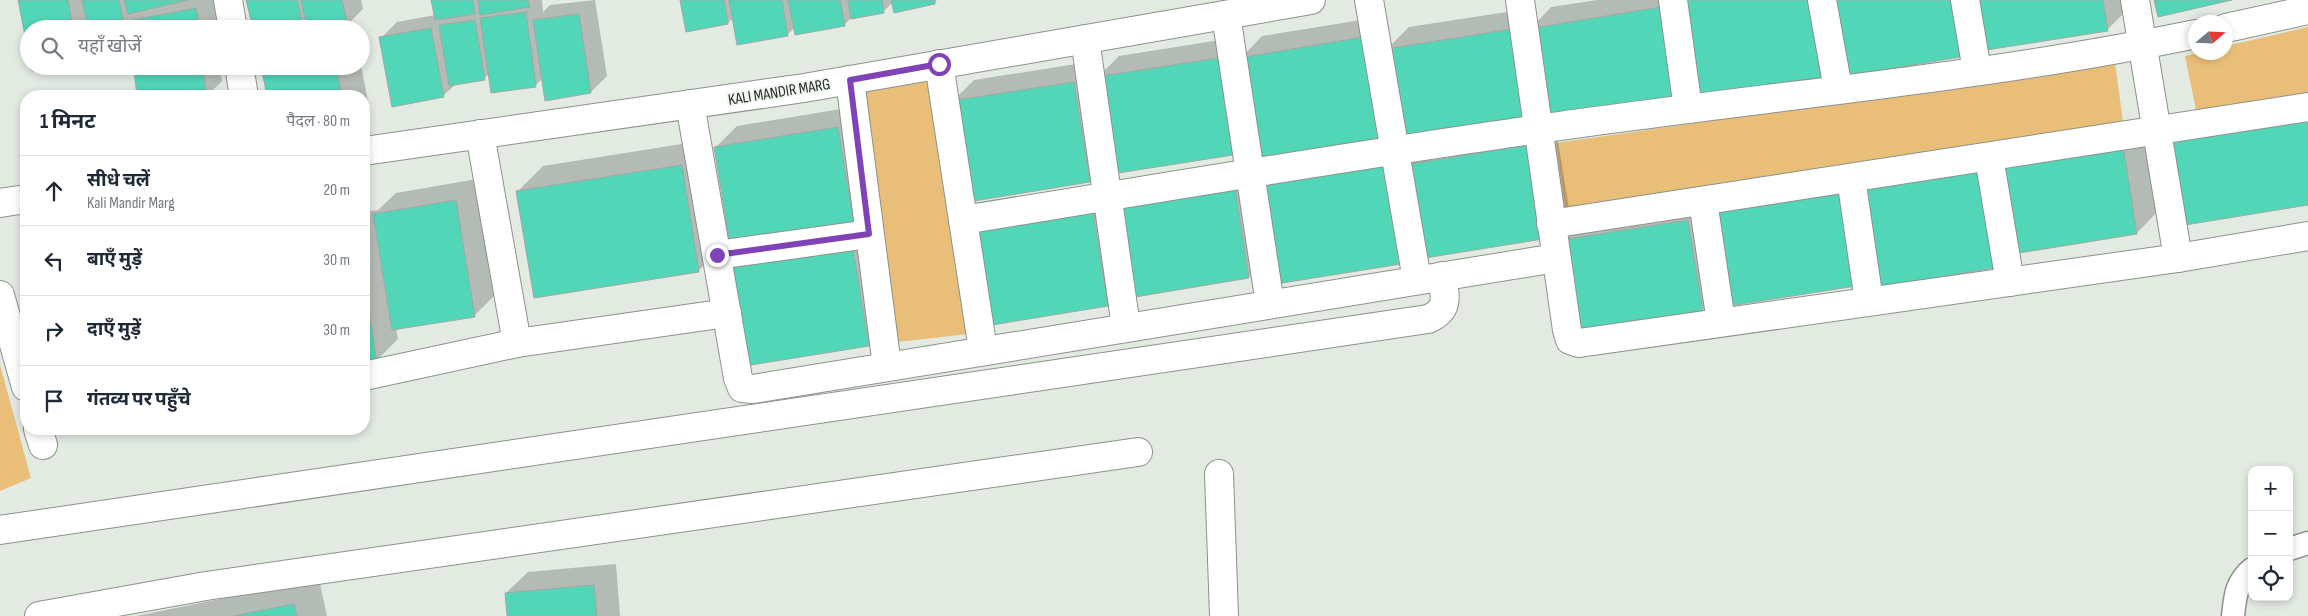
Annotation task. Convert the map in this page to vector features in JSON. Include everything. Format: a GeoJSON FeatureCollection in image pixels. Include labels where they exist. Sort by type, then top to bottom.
{"type":"FeatureCollection","features":[{"type":"Feature","properties":{"kind":"street"},"geometry":{"type":"LineString","coordinates":[[228,0],[231,20]]}},
{"type":"Feature","properties":{"kind":"street","name":"KALI MANDIR MARG"},"geometry":{"type":"LineString","coordinates":[[370,150],[850,80],[1311,0]]}},
{"type":"Feature","properties":{"kind":"street"},"geometry":{"type":"LineString","coordinates":[[0,530],[1438,315],[1443,308],[1445,300],[1430,278],[1395,151],[1369,0]]}},
{"type":"Feature","properties":{"kind":"street"},"geometry":{"type":"LineString","coordinates":[[1520,0],[1567,330],[1570,340],[1579,343],[2178,258],[2308,236]]}},
{"type":"Feature","properties":{"kind":"street"},"geometry":{"type":"LineString","coordinates":[[1673,0],[1688,109]]}},
{"type":"Feature","properties":{"kind":"street"},"geometry":{"type":"LineString","coordinates":[[1822,0],[1838,89]]}},
{"type":"Feature","properties":{"kind":"street"},"geometry":{"type":"LineString","coordinates":[[1965,0],[1978,70]]}},
{"type":"Feature","properties":{"kind":"street"},"geometry":{"type":"LineString","coordinates":[[2135,0],[2178,258]]}},
{"type":"Feature","properties":{"kind":"street"},"geometry":{"type":"LineString","coordinates":[[2233,26],[2303,7]]}},
{"type":"Feature","properties":{"kind":"street"},"geometry":{"type":"LineString","coordinates":[[1226,15],[1270,304]]}},
{"type":"Feature","properties":{"kind":"street"},"geometry":{"type":"LineString","coordinates":[[964,220],[1538,129],[1978,70],[2143,45],[2188,36]]}},
{"type":"Feature","properties":{"kind":"street"},"geometry":{"type":"LineString","coordinates":[[1085,39],[1126,327]]}},
{"type":"Feature","properties":{"kind":"street"},"geometry":{"type":"LineString","coordinates":[[939,64],[984,350]]}},
{"type":"Feature","properties":{"kind":"street"},"geometry":{"type":"LineString","coordinates":[[240,75],[243,90]]}},
{"type":"Feature","properties":{"kind":"street"},"geometry":{"type":"LineString","coordinates":[[850,80],[887,366]]}},
{"type":"Feature","properties":{"kind":"street"},"geometry":{"type":"LineString","coordinates":[[690,104],[738,378],[742,388],[752,389],[1556,258]]}},
{"type":"Feature","properties":{"kind":"street"},"geometry":{"type":"LineString","coordinates":[[1551,224],[2158,132],[2308,107]]}},
{"type":"Feature","properties":{"kind":"street"},"geometry":{"type":"LineString","coordinates":[[480,134],[517,343]]}},
{"type":"Feature","properties":{"kind":"street"},"geometry":{"type":"LineString","coordinates":[[1989,157],[2010,282]]}},
{"type":"Feature","properties":{"kind":"street"},"geometry":{"type":"LineString","coordinates":[[1851,178],[1868,301]]}},
{"type":"Feature","properties":{"kind":"street"},"geometry":{"type":"LineString","coordinates":[[0,203],[20,200]]}},
{"type":"Feature","properties":{"kind":"street"},"geometry":{"type":"LineString","coordinates":[[1703,201],[1721,322]]}},
{"type":"Feature","properties":{"kind":"street"},"geometry":{"type":"LineString","coordinates":[[717,255],[869,234]]}},
{"type":"Feature","properties":{"kind":"street"},"geometry":{"type":"LineString","coordinates":[[0,295],[20,366]]}},
{"type":"Feature","properties":{"kind":"street"},"geometry":{"type":"LineString","coordinates":[[370,375],[517,343],[728,313]]}},
{"type":"Feature","properties":{"kind":"street"},"geometry":{"type":"LineString","coordinates":[[38,616],[216,584],[1138,452]]}},
{"type":"Feature","properties":{"kind":"street"},"geometry":{"type":"LineString","coordinates":[[1219,474],[1224,616]]}},
{"type":"Feature","properties":{"kind":"lane"},"geometry":{"type":"LineString","coordinates":[[2293,548],[2308,543]]}},
{"type":"Feature","properties":{"kind":"lane"},"geometry":{"type":"LineString","coordinates":[[2233,616],[2235,592],[2244,575],[2248,572]]}},
{"type":"Feature","properties":{"kind":"shaded area"},"geometry":{"type":"Polygon","coordinates":[[[2308,27],[2308,97],[2197,115],[2185,56],[2188,55],[2188,60],[2233,60],[2233,44],[2308,27]]]}},
{"type":"Feature","properties":{"kind":"shaded area"},"geometry":{"type":"Polygon","coordinates":[[[2115,63],[2124,129],[1565,208],[1556,143],[2115,63]]]}},
{"type":"Feature","properties":{"kind":"shaded area"},"geometry":{"type":"Polygon","coordinates":[[[935,69],[977,333],[888,343],[855,84],[935,69]]]}},
{"type":"Feature","properties":{"kind":"shaded area"},"geometry":{"type":"Polygon","coordinates":[[[0,365],[31,478],[0,491],[0,365]]]}},
{"type":"Feature","properties":{"kind":"building"},"geometry":{"type":"Polygon","coordinates":[[[18,0],[68,0],[71,20],[22,20],[18,0]]]}},
{"type":"Feature","properties":{"kind":"building"},"geometry":{"type":"Polygon","coordinates":[[[82,0],[119,0],[123,20],[86,20],[82,0]]]}},
{"type":"Feature","properties":{"kind":"building"},"geometry":{"type":"Polygon","coordinates":[[[124,0],[188,0],[128,14],[124,0]]]}},
{"type":"Feature","properties":{"kind":"building"},"geometry":{"type":"Polygon","coordinates":[[[246,0],[297,0],[302,20],[251,20],[246,0]]]}},
{"type":"Feature","properties":{"kind":"building"},"geometry":{"type":"Polygon","coordinates":[[[301,0],[342,0],[347,20],[305,20],[301,0]]]}},
{"type":"Feature","properties":{"kind":"building"},"geometry":{"type":"Polygon","coordinates":[[[431,0],[473,0],[475,14],[435,20],[431,0]]]}},
{"type":"Feature","properties":{"kind":"building"},"geometry":{"type":"Polygon","coordinates":[[[478,0],[528,0],[530,7],[480,15],[478,0]]]}},
{"type":"Feature","properties":{"kind":"building"},"geometry":{"type":"Polygon","coordinates":[[[680,0],[724,0],[728,24],[686,32],[680,0]]]}},
{"type":"Feature","properties":{"kind":"building"},"geometry":{"type":"Polygon","coordinates":[[[729,0],[782,0],[788,36],[737,45],[729,0]]]}},
{"type":"Feature","properties":{"kind":"building"},"geometry":{"type":"Polygon","coordinates":[[[788,0],[840,0],[845,26],[795,35],[788,0]]]}},
{"type":"Feature","properties":{"kind":"building"},"geometry":{"type":"Polygon","coordinates":[[[848,0],[882,0],[884,13],[851,19],[848,0]]]}},
{"type":"Feature","properties":{"kind":"building"},"geometry":{"type":"Polygon","coordinates":[[[891,0],[935,0],[935,4],[894,13],[891,0]]]}},
{"type":"Feature","properties":{"kind":"building"},"geometry":{"type":"Polygon","coordinates":[[[1677,0],[1809,0],[1821,81],[1693,101],[1677,0]]]}},
{"type":"Feature","properties":{"kind":"building"},"geometry":{"type":"Polygon","coordinates":[[[1828,0],[1958,0],[1967,56],[1840,77],[1828,0]]]}},
{"type":"Feature","properties":{"kind":"building"},"geometry":{"type":"Polygon","coordinates":[[[1972,0],[2103,0],[2108,31],[1980,51],[1972,0]]]}},
{"type":"Feature","properties":{"kind":"building"},"geometry":{"type":"Polygon","coordinates":[[[2154,0],[2232,0],[2158,17],[2154,0]]]}},
{"type":"Feature","properties":{"kind":"building"},"geometry":{"type":"Polygon","coordinates":[[[1667,6],[1682,101],[1543,123],[1528,29],[1667,6]]]}},
{"type":"Feature","properties":{"kind":"building"},"geometry":{"type":"Polygon","coordinates":[[[196,8],[199,20],[133,20],[196,8]]]}},
{"type":"Feature","properties":{"kind":"building"},"geometry":{"type":"Polygon","coordinates":[[[526,12],[536,87],[491,93],[480,18],[526,12]]]}},
{"type":"Feature","properties":{"kind":"building"},"geometry":{"type":"Polygon","coordinates":[[[579,14],[591,93],[545,101],[533,20],[579,14]]]}},
{"type":"Feature","properties":{"kind":"building"},"geometry":{"type":"Polygon","coordinates":[[[475,20],[485,80],[449,86],[439,25],[475,20]]]}},
{"type":"Feature","properties":{"kind":"building"},"geometry":{"type":"Polygon","coordinates":[[[431,28],[444,97],[392,107],[379,37],[431,28]]]}},
{"type":"Feature","properties":{"kind":"building"},"geometry":{"type":"Polygon","coordinates":[[[1512,29],[1527,123],[1401,143],[1386,49],[1512,29]]]}},
{"type":"Feature","properties":{"kind":"building"},"geometry":{"type":"Polygon","coordinates":[[[1364,37],[1382,144],[1257,164],[1239,58],[1364,37]]]}},
{"type":"Feature","properties":{"kind":"building"},"geometry":{"type":"Polygon","coordinates":[[[1218,58],[1233,155],[1112,174],[1096,77],[1218,58]]]}},
{"type":"Feature","properties":{"kind":"building"},"geometry":{"type":"Polygon","coordinates":[[[135,75],[204,75],[206,90],[136,90],[135,75]]]}},
{"type":"Feature","properties":{"kind":"building"},"geometry":{"type":"Polygon","coordinates":[[[263,75],[338,75],[341,90],[266,90],[263,75]]]}},
{"type":"Feature","properties":{"kind":"building"},"geometry":{"type":"Polygon","coordinates":[[[1074,82],[1090,182],[968,202],[951,101],[1074,82]]]}},
{"type":"Feature","properties":{"kind":"building"},"geometry":{"type":"Polygon","coordinates":[[[2305,111],[2308,129],[2308,205],[2185,225],[2170,132],[2305,111]]]}},
{"type":"Feature","properties":{"kind":"building"},"geometry":{"type":"Polygon","coordinates":[[[838,127],[854,225],[730,244],[714,147],[838,127]]]}},
{"type":"Feature","properties":{"kind":"building"},"geometry":{"type":"Polygon","coordinates":[[[2122,139],[2137,234],[2013,254],[1998,159],[2122,139]]]}},
{"type":"Feature","properties":{"kind":"building"},"geometry":{"type":"Polygon","coordinates":[[[1533,144],[1549,238],[1419,259],[1404,165],[1533,144]]]}},
{"type":"Feature","properties":{"kind":"building"},"geometry":{"type":"Polygon","coordinates":[[[682,165],[699,272],[534,298],[516,191],[682,165]]]}},
{"type":"Feature","properties":{"kind":"building"},"geometry":{"type":"Polygon","coordinates":[[[1385,166],[1401,264],[1276,284],[1260,186],[1385,166]]]}},
{"type":"Feature","properties":{"kind":"building"},"geometry":{"type":"Polygon","coordinates":[[[1985,168],[2001,267],[1872,288],[1855,189],[1985,168]]]}},
{"type":"Feature","properties":{"kind":"building"},"geometry":{"type":"Polygon","coordinates":[[[1234,181],[1249,278],[1129,298],[1113,201],[1234,181]]]}},
{"type":"Feature","properties":{"kind":"building"},"geometry":{"type":"Polygon","coordinates":[[[1840,190],[1856,286],[1729,306],[1713,210],[1840,190]]]}},
{"type":"Feature","properties":{"kind":"building"},"geometry":{"type":"Polygon","coordinates":[[[456,200],[475,317],[392,330],[373,214],[456,200]]]}},
{"type":"Feature","properties":{"kind":"building"},"geometry":{"type":"Polygon","coordinates":[[[1092,205],[1108,306],[986,326],[970,225],[1092,205]]]}},
{"type":"Feature","properties":{"kind":"building"},"geometry":{"type":"Polygon","coordinates":[[[1688,220],[1703,311],[1575,331],[1561,240],[1688,220]]]}},
{"type":"Feature","properties":{"kind":"building"},"geometry":{"type":"Polygon","coordinates":[[[853,249],[869,346],[745,366],[730,268],[853,249]]]}},
{"type":"Feature","properties":{"kind":"building"},"geometry":{"type":"Polygon","coordinates":[[[370,319],[377,362],[370,363],[370,319]]]}},
{"type":"Feature","properties":{"kind":"building"},"geometry":{"type":"Polygon","coordinates":[[[594,585],[597,616],[507,616],[505,593],[594,585]]]}},
{"type":"Feature","properties":{"kind":"building"},"geometry":{"type":"Polygon","coordinates":[[[294,604],[297,616],[233,616],[294,604]]]}},
{"type":"Feature","properties":{"kind":"route"},"geometry":{"type":"LineString","coordinates":[[717,255],[869,234],[850,80],[939,64]]}}]}
